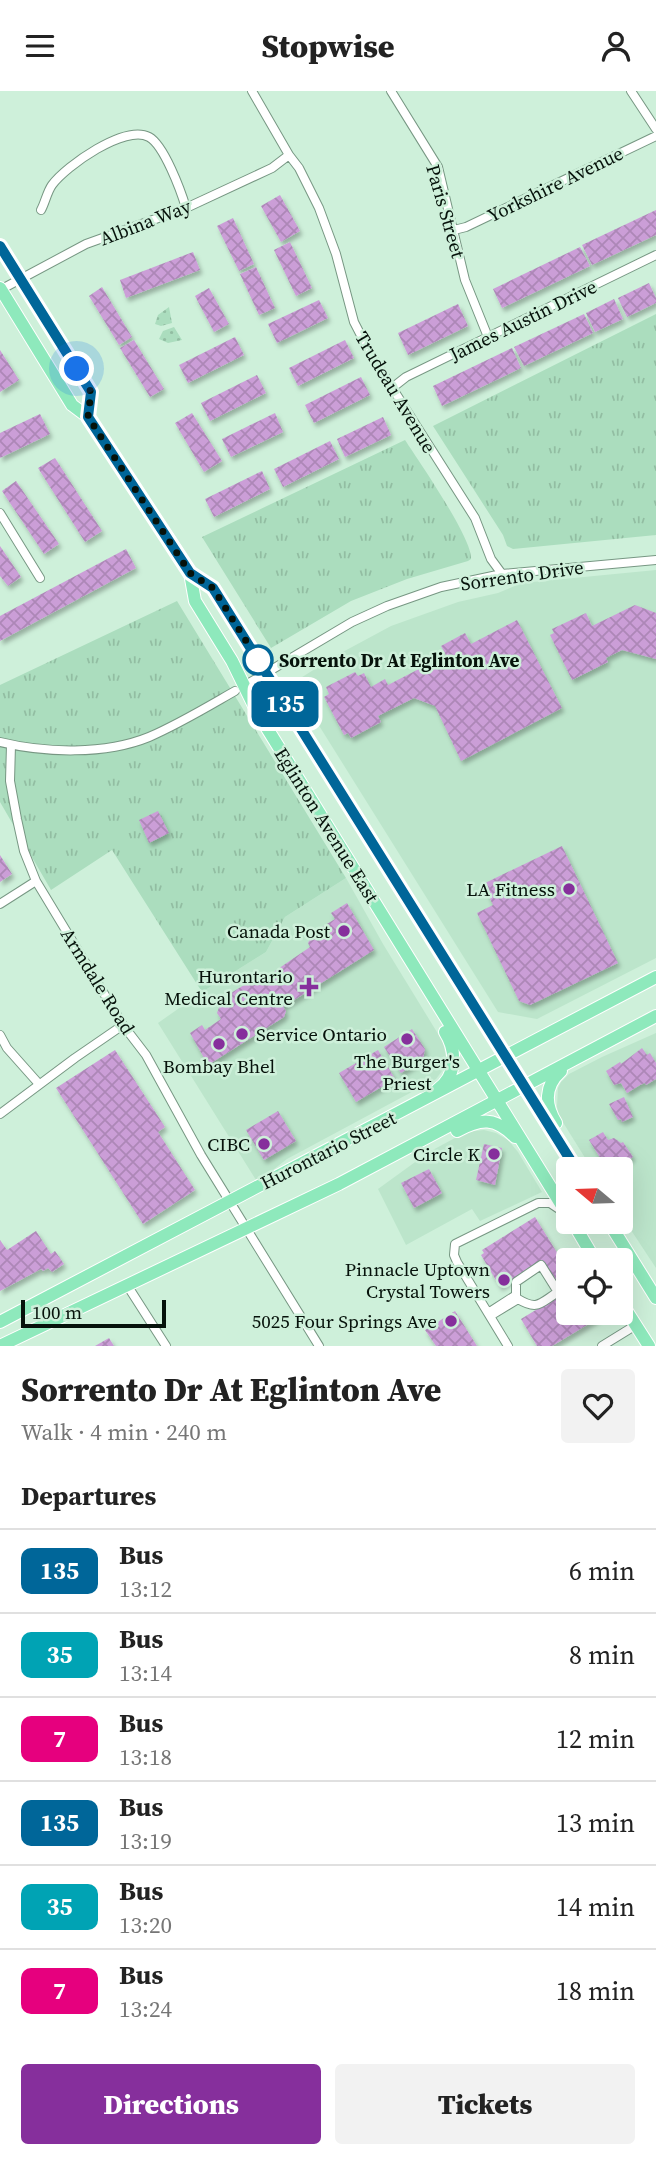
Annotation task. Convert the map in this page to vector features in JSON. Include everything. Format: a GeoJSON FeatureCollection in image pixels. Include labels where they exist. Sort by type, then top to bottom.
{"type":"FeatureCollection","features":[{"type":"Feature","properties":{"kind":"main road","name":"Eglinton Avenue East"},"geometry":{"type":"LineString","coordinates":[[0,246],[91,392],[88,417]]}},
{"type":"Feature","properties":{"kind":"main road","name":"Eglinton Avenue East"},"geometry":{"type":"LineString","coordinates":[[0,289],[72,405],[88,417],[190,573],[213,588],[568,1157]]}},
{"type":"Feature","properties":{"kind":"main road","name":"Eglinton Avenue East"},"geometry":{"type":"LineString","coordinates":[[190,573],[194,601],[232,661],[240,689],[257,712],[556,1197]]}},
{"type":"Feature","properties":{"kind":"main road","name":"Hurontario Street"},"geometry":{"type":"LineString","coordinates":[[0,1322],[656,977]]}},
{"type":"Feature","properties":{"kind":"main road"},"geometry":{"type":"LineString","coordinates":[[412,1106],[443,1085],[454,1060],[449,1038],[432,1010],[430,993]]}},
{"type":"Feature","properties":{"kind":"main road","name":"Hurontario Street"},"geometry":{"type":"LineString","coordinates":[[0,1346],[339,1184],[656,1016]]}},
{"type":"Feature","properties":{"kind":"main road"},"geometry":{"type":"LineString","coordinates":[[573,1157],[573,1151],[550,1114],[548,1097],[551,1081],[583,1055]]}},
{"type":"Feature","properties":{"kind":"main road"},"geometry":{"type":"LineString","coordinates":[[438,1131],[453,1133],[479,1121],[491,1122],[503,1127],[526,1147]]}},
{"type":"Feature","properties":{"kind":"main road"},"geometry":{"type":"LineString","coordinates":[[616,1234],[656,1298]]}},
{"type":"Feature","properties":{"kind":"main road"},"geometry":{"type":"LineString","coordinates":[[633,1320],[649,1346]]}},
{"type":"Feature","properties":{"kind":"street","name":"Trudeau Avenue"},"geometry":{"type":"LineString","coordinates":[[252,91],[299,168],[319,208],[336,254],[354,322],[475,518],[491,559],[502,574]]}},
{"type":"Feature","properties":{"kind":"street","name":"Paris Street"},"geometry":{"type":"LineString","coordinates":[[391,91],[438,167],[465,280],[488,337]]}},
{"type":"Feature","properties":{"kind":"street"},"geometry":{"type":"LineString","coordinates":[[631,91],[656,129]]}},
{"type":"Feature","properties":{"kind":"street"},"geometry":{"type":"LineString","coordinates":[[41,210],[51,186],[75,162],[97,148],[135,134],[142,134],[157,143],[186,208]]}},
{"type":"Feature","properties":{"kind":"street","name":"Yorkshire Avenue"},"geometry":{"type":"LineString","coordinates":[[454,230],[466,227],[656,136]]}},
{"type":"Feature","properties":{"kind":"street","name":"Albina Way"},"geometry":{"type":"LineString","coordinates":[[0,289],[86,244],[186,208],[272,168],[289,155]]}},
{"type":"Feature","properties":{"kind":"street","name":"James Austin Drive"},"geometry":{"type":"LineString","coordinates":[[392,387],[406,377],[656,255]]}},
{"type":"Feature","properties":{"kind":"street"},"geometry":{"type":"LineString","coordinates":[[0,513],[40,578]]}},
{"type":"Feature","properties":{"kind":"street","name":"Sorrento Drive"},"geometry":{"type":"LineString","coordinates":[[0,742],[57,750],[99,749],[146,738],[240,689],[338,629],[387,606],[450,585],[502,574],[656,560]]}},
{"type":"Feature","properties":{"kind":"street","name":"Armdale Road"},"geometry":{"type":"LineString","coordinates":[[10,745],[10,781],[16,819],[24,851],[36,881],[123,1025],[146,1055],[201,1155],[319,1346]]}},
{"type":"Feature","properties":{"kind":"street"},"geometry":{"type":"LineString","coordinates":[[0,904],[36,881]]}},
{"type":"Feature","properties":{"kind":"street"},"geometry":{"type":"LineString","coordinates":[[0,1114],[123,1025]]}},
{"type":"Feature","properties":{"kind":"street"},"geometry":{"type":"LineString","coordinates":[[0,1035],[7,1048],[39,1084]]}},
{"type":"Feature","properties":{"kind":"street"},"geometry":{"type":"LineString","coordinates":[[508,1346],[457,1262],[454,1255],[455,1244],[538,1203],[556,1206]]}},
{"type":"Feature","properties":{"kind":"street"},"geometry":{"type":"LineString","coordinates":[[541,1265],[558,1292],[537,1305],[529,1306],[518,1299],[489,1315],[516,1295],[516,1282],[541,1265]]}},
{"type":"Feature","properties":{"kind":"street"},"geometry":{"type":"LineString","coordinates":[[127,1285],[166,1346]]}},
{"type":"Feature","properties":{"kind":"street"},"geometry":{"type":"LineString","coordinates":[[602,1346],[636,1325]]}},
{"type":"Feature","properties":{"kind":"shaded area"},"geometry":{"type":"Polygon","coordinates":[[[656,570],[656,958],[537,1019],[498,1012],[298,692],[299,679],[391,626],[458,602],[498,593],[522,583],[656,570]]]}},
{"type":"Feature","properties":{"kind":"shaded area"},"geometry":{"type":"Polygon","coordinates":[[[346,878],[443,1042],[446,1057],[442,1071],[436,1079],[287,1159],[256,1180],[158,1023],[266,952],[285,917],[346,878]]]}},
{"type":"Feature","properties":{"kind":"shaded area"},"geometry":{"type":"Polygon","coordinates":[[[656,1033],[656,1268],[634,1234],[634,1157],[585,1157],[559,1116],[558,1088],[561,1082],[569,1074],[656,1033]]]}},
{"type":"Feature","properties":{"kind":"shaded area"},"geometry":{"type":"Polygon","coordinates":[[[484,1130],[508,1140],[542,1192],[480,1221],[472,1209],[406,1245],[378,1189],[429,1152],[466,1132],[484,1130]]]}},
{"type":"Feature","properties":{"kind":"green space"},"geometry":{"type":"Polygon","coordinates":[[[169,307],[172,323],[161,326],[155,324],[158,315],[169,307]]]}},
{"type":"Feature","properties":{"kind":"green space"},"geometry":{"type":"Polygon","coordinates":[[[656,314],[656,535],[513,549],[507,546],[503,535],[433,426],[656,314]]]}},
{"type":"Feature","properties":{"kind":"green space"},"geometry":{"type":"Polygon","coordinates":[[[174,327],[182,340],[168,343],[159,339],[163,331],[174,327]]]}},
{"type":"Feature","properties":{"kind":"green space"},"geometry":{"type":"Polygon","coordinates":[[[405,440],[454,518],[471,559],[407,579],[351,601],[271,648],[202,537],[405,440]]]}},
{"type":"Feature","properties":{"kind":"green space"},"geometry":{"type":"Polygon","coordinates":[[[177,601],[346,878],[285,917],[266,952],[202,992],[112,850],[51,890],[0,802],[0,685],[177,601]]]}},
{"type":"Feature","properties":{"kind":"building"},"geometry":{"type":"Polygon","coordinates":[[[280,195],[300,231],[281,242],[261,206],[280,195]]]}},
{"type":"Feature","properties":{"kind":"building"},"geometry":{"type":"Polygon","coordinates":[[[656,210],[656,235],[592,265],[582,245],[656,210]]]}},
{"type":"Feature","properties":{"kind":"building"},"geometry":{"type":"Polygon","coordinates":[[[233,218],[254,264],[239,271],[217,226],[233,218]]]}},
{"type":"Feature","properties":{"kind":"building"},"geometry":{"type":"Polygon","coordinates":[[[290,242],[312,288],[296,296],[274,250],[290,242]]]}},
{"type":"Feature","properties":{"kind":"building"},"geometry":{"type":"Polygon","coordinates":[[[580,247],[590,266],[502,308],[493,289],[580,247]]]}},
{"type":"Feature","properties":{"kind":"building"},"geometry":{"type":"Polygon","coordinates":[[[193,252],[200,270],[126,298],[120,280],[193,252]]]}},
{"type":"Feature","properties":{"kind":"building"},"geometry":{"type":"Polygon","coordinates":[[[256,267],[275,308],[259,315],[240,274],[256,267]]]}},
{"type":"Feature","properties":{"kind":"building"},"geometry":{"type":"Polygon","coordinates":[[[649,283],[656,303],[627,317],[618,298],[649,283]]]}},
{"type":"Feature","properties":{"kind":"building"},"geometry":{"type":"Polygon","coordinates":[[[102,287],[132,337],[119,345],[89,296],[102,287]]]}},
{"type":"Feature","properties":{"kind":"building"},"geometry":{"type":"Polygon","coordinates":[[[209,288],[229,324],[214,332],[195,296],[209,288]]]}},
{"type":"Feature","properties":{"kind":"building"},"geometry":{"type":"Polygon","coordinates":[[[614,299],[623,319],[595,332],[586,313],[614,299]]]}},
{"type":"Feature","properties":{"kind":"building"},"geometry":{"type":"Polygon","coordinates":[[[319,300],[328,318],[277,343],[268,324],[319,300]]]}},
{"type":"Feature","properties":{"kind":"building"},"geometry":{"type":"Polygon","coordinates":[[[458,304],[468,326],[408,355],[398,333],[458,304]]]}},
{"type":"Feature","properties":{"kind":"building"},"geometry":{"type":"Polygon","coordinates":[[[584,314],[593,333],[524,366],[514,347],[584,314]]]}},
{"type":"Feature","properties":{"kind":"building"},"geometry":{"type":"Polygon","coordinates":[[[235,337],[244,355],[188,383],[179,365],[235,337]]]}},
{"type":"Feature","properties":{"kind":"building"},"geometry":{"type":"Polygon","coordinates":[[[134,340],[164,389],[150,397],[120,348],[134,340]]]}},
{"type":"Feature","properties":{"kind":"building"},"geometry":{"type":"Polygon","coordinates":[[[345,340],[354,358],[298,386],[289,368],[345,340]]]}},
{"type":"Feature","properties":{"kind":"building"},"geometry":{"type":"Polygon","coordinates":[[[512,348],[521,368],[442,406],[433,386],[512,348]]]}},
{"type":"Feature","properties":{"kind":"building"},"geometry":{"type":"Polygon","coordinates":[[[0,350],[19,380],[0,392],[0,350]]]}},
{"type":"Feature","properties":{"kind":"building"},"geometry":{"type":"Polygon","coordinates":[[[257,375],[266,393],[210,421],[201,403],[257,375]]]}},
{"type":"Feature","properties":{"kind":"building"},"geometry":{"type":"Polygon","coordinates":[[[361,377],[370,395],[314,423],[305,405],[361,377]]]}},
{"type":"Feature","properties":{"kind":"building"},"geometry":{"type":"Polygon","coordinates":[[[192,413],[222,461],[204,472],[175,423],[192,413]]]}},
{"type":"Feature","properties":{"kind":"building"},"geometry":{"type":"Polygon","coordinates":[[[275,413],[283,432],[231,457],[222,439],[275,413]]]}},
{"type":"Feature","properties":{"kind":"building"},"geometry":{"type":"Polygon","coordinates":[[[40,414],[50,434],[0,458],[0,433],[40,414]]]}},
{"type":"Feature","properties":{"kind":"building"},"geometry":{"type":"Polygon","coordinates":[[[383,417],[391,435],[345,457],[337,439],[383,417]]]}},
{"type":"Feature","properties":{"kind":"building"},"geometry":{"type":"Polygon","coordinates":[[[330,441],[339,459],[283,487],[274,469],[330,441]]]}},
{"type":"Feature","properties":{"kind":"building"},"geometry":{"type":"Polygon","coordinates":[[[55,458],[102,531],[85,542],[38,468],[55,458]]]}},
{"type":"Feature","properties":{"kind":"building"},"geometry":{"type":"Polygon","coordinates":[[[262,471],[270,489],[214,517],[205,499],[262,471]]]}},
{"type":"Feature","properties":{"kind":"building"},"geometry":{"type":"Polygon","coordinates":[[[16,481],[59,544],[44,554],[2,491],[16,481]]]}},
{"type":"Feature","properties":{"kind":"building"},"geometry":{"type":"Polygon","coordinates":[[[0,546],[21,577],[8,586],[0,576],[0,546]]]}},
{"type":"Feature","properties":{"kind":"building"},"geometry":{"type":"Polygon","coordinates":[[[126,549],[136,568],[0,641],[0,616],[126,549]]]}},
{"type":"Feature","properties":{"kind":"building"},"geometry":{"type":"Polygon","coordinates":[[[635,605],[656,613],[656,659],[622,650],[606,658],[608,662],[572,680],[550,635],[554,633],[552,629],[586,613],[592,626],[635,605]]]}},
{"type":"Feature","properties":{"kind":"building"},"geometry":{"type":"Polygon","coordinates":[[[517,620],[562,708],[461,761],[435,706],[414,698],[378,716],[381,722],[351,738],[348,733],[344,735],[324,697],[329,694],[326,687],[355,672],[358,676],[364,673],[371,687],[385,679],[388,685],[446,655],[441,646],[465,633],[471,644],[517,620]]]}},
{"type":"Feature","properties":{"kind":"building"},"geometry":{"type":"Polygon","coordinates":[[[158,811],[169,833],[149,843],[139,820],[158,811]]]}},
{"type":"Feature","properties":{"kind":"building"},"geometry":{"type":"Polygon","coordinates":[[[562,846],[618,963],[530,1005],[519,1001],[477,913],[493,905],[483,884],[562,846]]]}},
{"type":"Feature","properties":{"kind":"building"},"geometry":{"type":"Polygon","coordinates":[[[0,855],[12,874],[0,882],[0,855]]]}},
{"type":"Feature","properties":{"kind":"building"},"geometry":{"type":"Polygon","coordinates":[[[347,903],[374,950],[283,1007],[286,1011],[284,1017],[208,1065],[190,1033],[202,1025],[205,1030],[221,1019],[217,1013],[226,996],[264,973],[272,976],[275,971],[310,947],[308,943],[314,932],[319,932],[335,919],[331,913],[347,903]]]}},
{"type":"Feature","properties":{"kind":"building"},"geometry":{"type":"Polygon","coordinates":[[[412,1029],[425,1049],[423,1059],[401,1073],[384,1047],[412,1029]]]}},
{"type":"Feature","properties":{"kind":"building"},"geometry":{"type":"Polygon","coordinates":[[[642,1048],[647,1055],[650,1053],[656,1063],[656,1079],[627,1093],[621,1083],[614,1085],[606,1071],[620,1062],[621,1064],[642,1048]]]}},
{"type":"Feature","properties":{"kind":"building"},"geometry":{"type":"Polygon","coordinates":[[[115,1050],[165,1127],[158,1132],[195,1190],[143,1224],[56,1088],[115,1050]]]}},
{"type":"Feature","properties":{"kind":"building"},"geometry":{"type":"Polygon","coordinates":[[[378,1050],[395,1079],[356,1102],[339,1073],[378,1050]]]}},
{"type":"Feature","properties":{"kind":"building"},"geometry":{"type":"Polygon","coordinates":[[[624,1097],[633,1117],[622,1122],[609,1104],[624,1097]]]}},
{"type":"Feature","properties":{"kind":"building"},"geometry":{"type":"Polygon","coordinates":[[[278,1111],[296,1141],[264,1160],[246,1130],[278,1111]]]}},
{"type":"Feature","properties":{"kind":"building"},"geometry":{"type":"Polygon","coordinates":[[[603,1132],[608,1140],[614,1138],[623,1142],[633,1157],[600,1157],[589,1140],[603,1132]]]}},
{"type":"Feature","properties":{"kind":"building"},"geometry":{"type":"Polygon","coordinates":[[[484,1144],[502,1148],[495,1185],[476,1180],[484,1144]]]}},
{"type":"Feature","properties":{"kind":"building"},"geometry":{"type":"Polygon","coordinates":[[[429,1169],[442,1193],[414,1208],[401,1183],[429,1169]]]}},
{"type":"Feature","properties":{"kind":"building","name":"Pinnacle Uptown Crystal Towers"},"geometry":{"type":"Polygon","coordinates":[[[535,1217],[556,1251],[556,1284],[542,1261],[500,1287],[481,1255],[484,1253],[482,1250],[535,1217]]]}},
{"type":"Feature","properties":{"kind":"building"},"geometry":{"type":"Polygon","coordinates":[[[36,1231],[51,1254],[55,1251],[64,1264],[52,1272],[48,1268],[43,1271],[41,1269],[0,1291],[0,1240],[7,1250],[36,1231]]]}},
{"type":"Feature","properties":{"kind":"building","name":"Pinnacle Uptown Crystal Towers"},"geometry":{"type":"Polygon","coordinates":[[[556,1298],[556,1325],[587,1325],[552,1346],[537,1346],[521,1319],[556,1298]]]}},
{"type":"Feature","properties":{"kind":"building","name":"5025 Four Springs Ave"},"geometry":{"type":"Polygon","coordinates":[[[455,1311],[477,1346],[436,1346],[425,1330],[455,1311]]]}},
{"type":"Feature","properties":{"kind":"building"},"geometry":{"type":"Polygon","coordinates":[[[109,1338],[114,1346],[95,1346],[109,1338]]]}},
{"type":"Feature","properties":{"kind":"bus line","name":"135"},"geometry":{"type":"LineString","coordinates":[[0,246],[91,392],[88,417],[190,573],[213,588],[569,1157]]}},
{"type":"Feature","properties":{"kind":"place","name":"Sorrento Dr At Eglinton Ave"},"geometry":{"type":"Point","coordinates":[258,660]}},
{"type":"Feature","properties":{"kind":"place","name":"LA Fitness"},"geometry":{"type":"Point","coordinates":[569,889]}},
{"type":"Feature","properties":{"kind":"place","name":"Canada Post"},"geometry":{"type":"Point","coordinates":[344,931]}},
{"type":"Feature","properties":{"kind":"place","name":"Hurontario Medical Centre"},"geometry":{"type":"Point","coordinates":[309,987]}},
{"type":"Feature","properties":{"kind":"place","name":"Service Ontario"},"geometry":{"type":"Point","coordinates":[242,1034]}},
{"type":"Feature","properties":{"kind":"place","name":"The Burger's Priest"},"geometry":{"type":"Point","coordinates":[407,1039]}},
{"type":"Feature","properties":{"kind":"place","name":"Bombay Bhel"},"geometry":{"type":"Point","coordinates":[219,1044]}},
{"type":"Feature","properties":{"kind":"place","name":"CIBC"},"geometry":{"type":"Point","coordinates":[264,1144]}},
{"type":"Feature","properties":{"kind":"place","name":"Circle K"},"geometry":{"type":"Point","coordinates":[494,1154]}},
{"type":"Feature","properties":{"kind":"place","name":"Pinnacle Uptown Crystal Towers"},"geometry":{"type":"Point","coordinates":[504,1280]}},
{"type":"Feature","properties":{"kind":"place","name":"5025 Four Springs Ave"},"geometry":{"type":"Point","coordinates":[451,1321]}},
{"type":"Feature","properties":{"kind":"route"},"geometry":{"type":"LineString","coordinates":[[77,369],[91,392],[88,417],[164,536],[190,573],[213,588],[258,660]]}}]}
